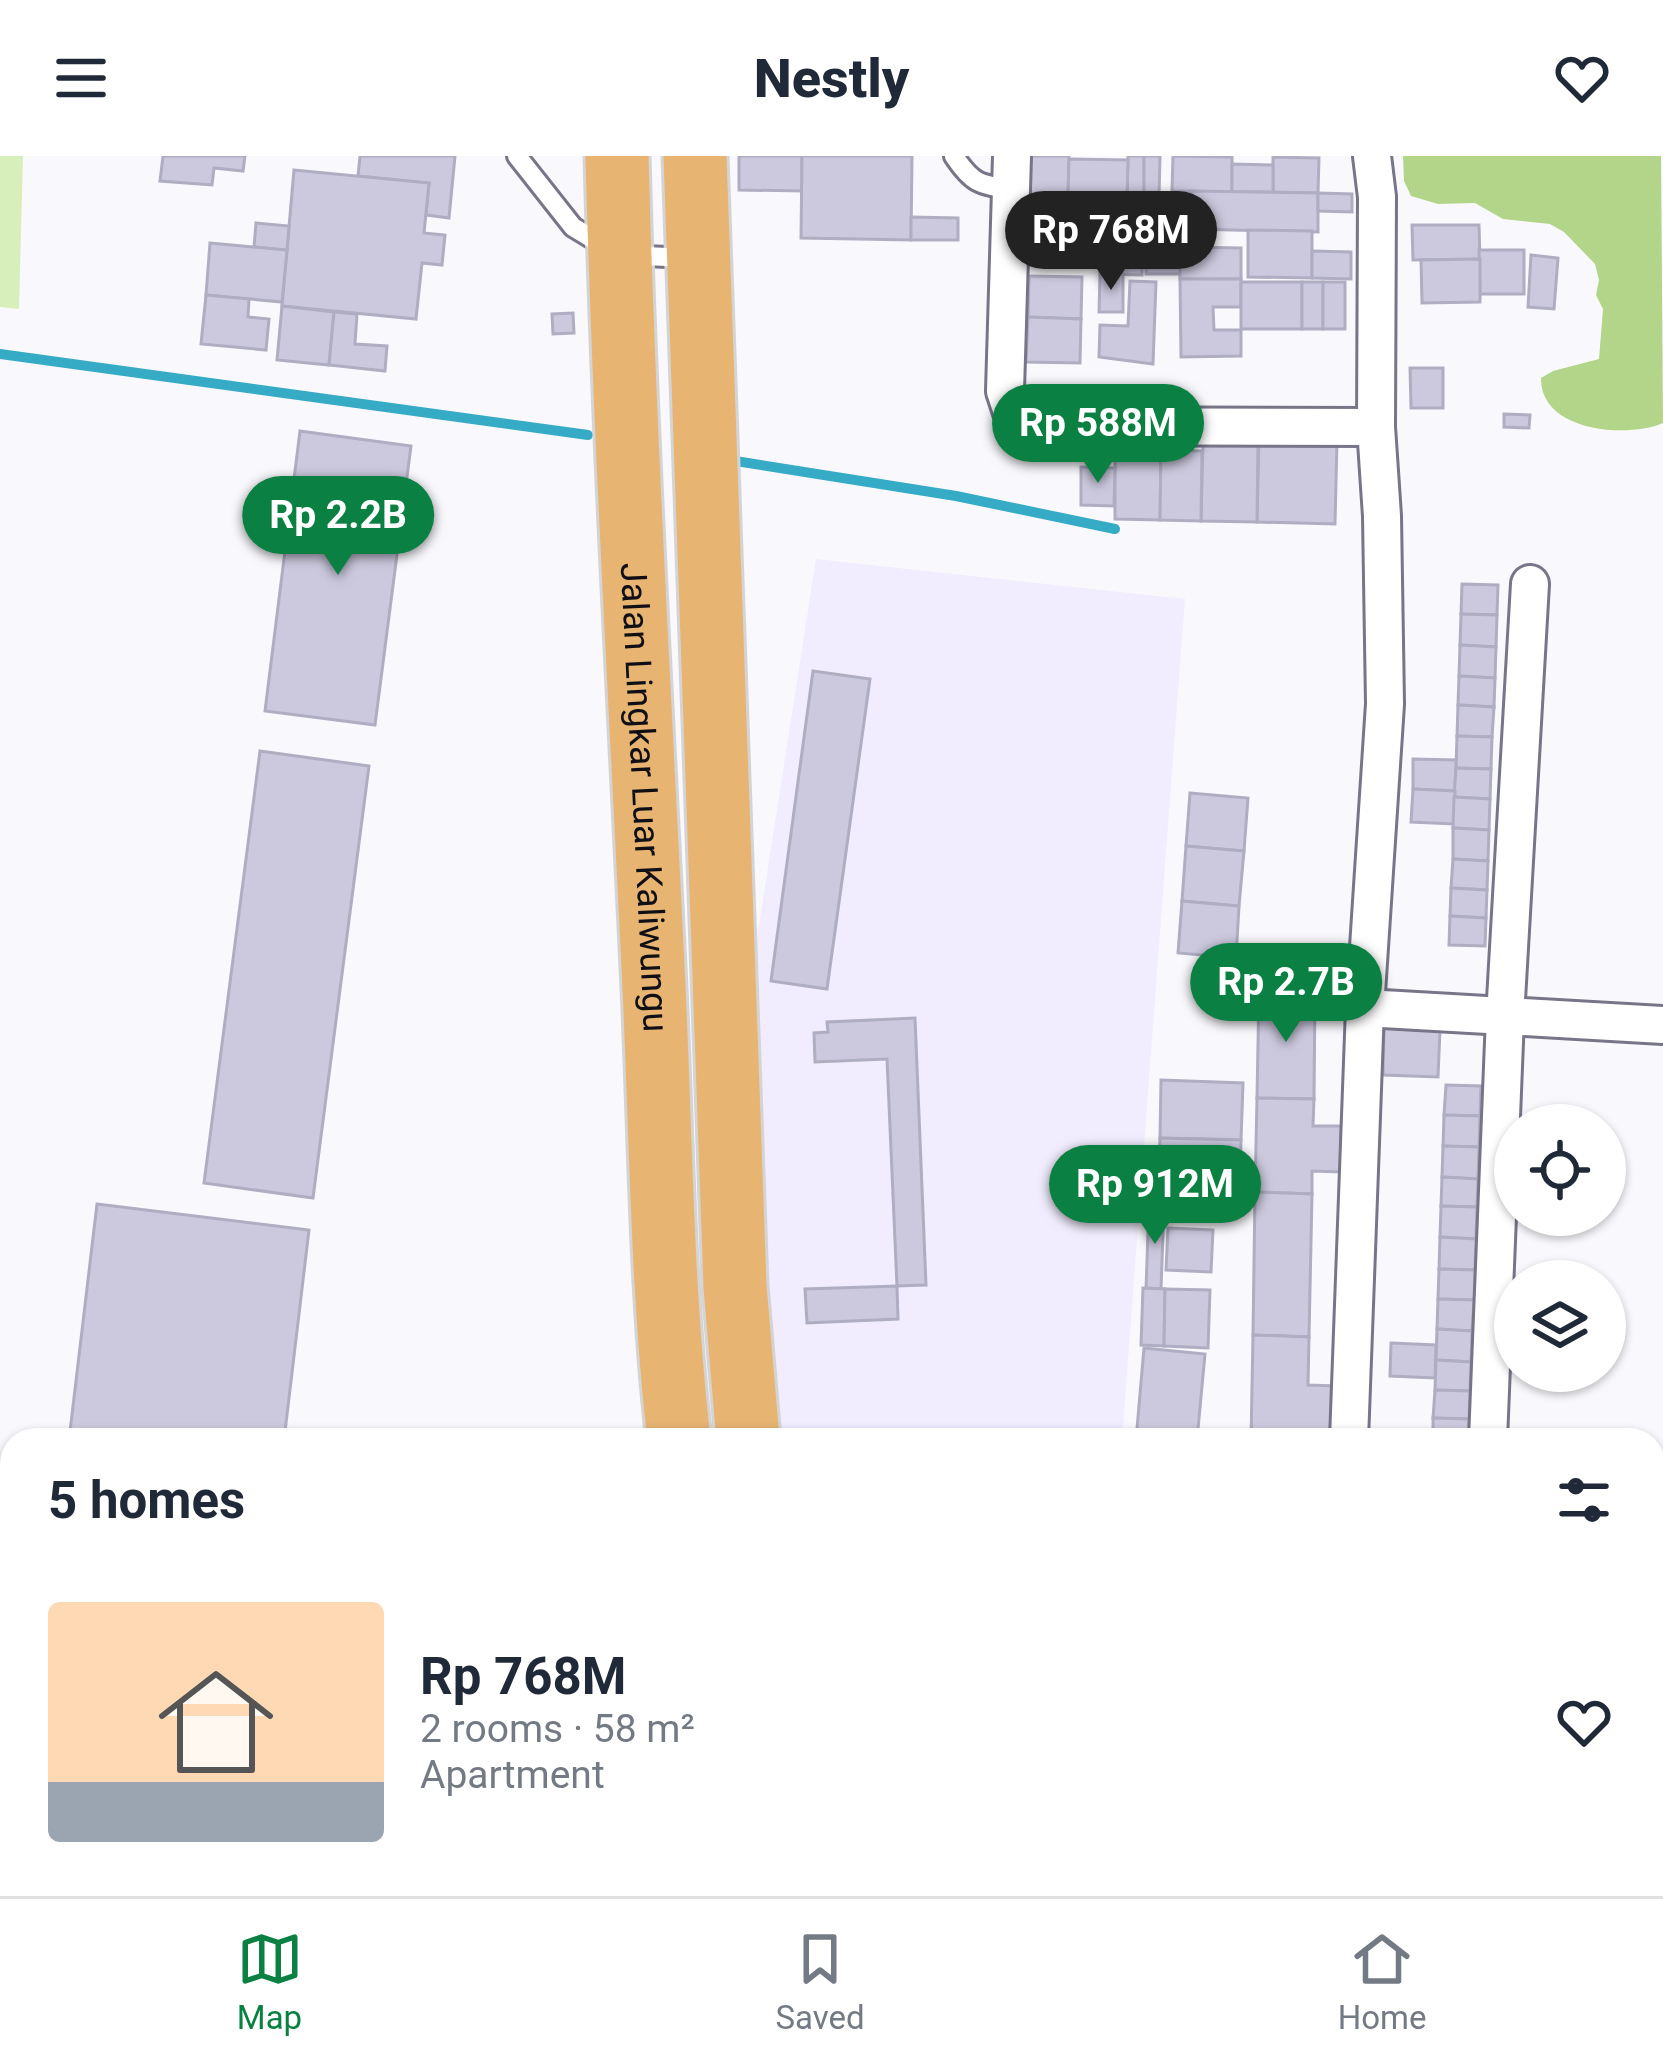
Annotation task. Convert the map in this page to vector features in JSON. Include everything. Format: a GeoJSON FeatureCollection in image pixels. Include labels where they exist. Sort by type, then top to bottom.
{"type":"FeatureCollection","features":[{"type":"Feature","properties":{"kind":"highway","name":"Jalan Lingkar Luar Kaliwungu"},"geometry":{"type":"LineString","coordinates":[[616,156],[666,1321],[678,1428]]}},
{"type":"Feature","properties":{"kind":"highway","name":"Jalan Lingkar Luar Kaliwungu"},"geometry":{"type":"LineString","coordinates":[[695,156],[734,1286],[747,1428]]}},
{"type":"Feature","properties":{"kind":"street"},"geometry":{"type":"LineString","coordinates":[[1349,1428],[1365,1008],[1385,704],[1372,156]]}},
{"type":"Feature","properties":{"kind":"street"},"geometry":{"type":"LineString","coordinates":[[1011,172],[1005,391],[1013,415],[1039,426],[1376,427]]}},
{"type":"Feature","properties":{"kind":"street"},"geometry":{"type":"LineString","coordinates":[[1488,1428],[1529,584]]}},
{"type":"Feature","properties":{"kind":"street"},"geometry":{"type":"LineString","coordinates":[[1365,1008],[1663,1024]]}},
{"type":"Feature","properties":{"kind":"lane"},"geometry":{"type":"LineString","coordinates":[[517,156],[573,227],[619,255],[698,258]]}},
{"type":"Feature","properties":{"kind":"lane"},"geometry":{"type":"LineString","coordinates":[[954,156],[981,186],[1011,172]]}},
{"type":"Feature","properties":{"kind":"shaded area"},"geometry":{"type":"Polygon","coordinates":[[[816,559],[1185,599],[1123,1428],[770,1428],[738,1060],[816,559]]]}},
{"type":"Feature","properties":{"kind":"green space"},"geometry":{"type":"Polygon","coordinates":[[[0,156],[23,156],[19,309],[0,307],[0,156]]]}},
{"type":"Feature","properties":{"kind":"green space"},"geometry":{"type":"Polygon","coordinates":[[[1403,156],[1661,156],[1663,423],[1608,430],[1569,420],[1554,410],[1544,396],[1541,378],[1599,359],[1603,309],[1596,295],[1595,264],[1550,224],[1503,219],[1475,203],[1438,204],[1411,196],[1404,181],[1403,156]]]}},
{"type":"Feature","properties":{"kind":"building"},"geometry":{"type":"Polygon","coordinates":[[[163,156],[245,156],[243,171],[214,168],[212,185],[160,181],[163,156]]]}},
{"type":"Feature","properties":{"kind":"building"},"geometry":{"type":"Polygon","coordinates":[[[360,156],[455,156],[449,218],[426,215],[429,183],[358,176],[360,156]]]}},
{"type":"Feature","properties":{"kind":"building"},"geometry":{"type":"Polygon","coordinates":[[[739,156],[802,156],[802,191],[739,190],[739,156]]]}},
{"type":"Feature","properties":{"kind":"building"},"geometry":{"type":"Polygon","coordinates":[[[802,156],[912,156],[911,240],[801,238],[802,156]]]}},
{"type":"Feature","properties":{"kind":"building"},"geometry":{"type":"Polygon","coordinates":[[[1028,156],[1069,156],[1068,195],[1027,195],[1028,156]]]}},
{"type":"Feature","properties":{"kind":"building"},"geometry":{"type":"Polygon","coordinates":[[[1128,156],[1144,156],[1144,197],[1127,197],[1128,156]]]}},
{"type":"Feature","properties":{"kind":"building"},"geometry":{"type":"Polygon","coordinates":[[[1144,156],[1160,156],[1159,198],[1144,197],[1144,156]]]}},
{"type":"Feature","properties":{"kind":"building"},"geometry":{"type":"Polygon","coordinates":[[[1173,156],[1232,157],[1232,192],[1172,191],[1173,156]]]}},
{"type":"Feature","properties":{"kind":"building"},"geometry":{"type":"Polygon","coordinates":[[[1273,157],[1319,158],[1318,193],[1273,192],[1273,157]]]}},
{"type":"Feature","properties":{"kind":"building"},"geometry":{"type":"Polygon","coordinates":[[[1069,159],[1128,160],[1127,197],[1068,195],[1069,159]]]}},
{"type":"Feature","properties":{"kind":"building"},"geometry":{"type":"Polygon","coordinates":[[[1232,164],[1273,165],[1273,192],[1232,192],[1232,164]]]}},
{"type":"Feature","properties":{"kind":"building"},"geometry":{"type":"Polygon","coordinates":[[[294,170],[429,183],[424,233],[445,235],[442,265],[422,263],[416,319],[282,306],[294,170]]]}},
{"type":"Feature","properties":{"kind":"building"},"geometry":{"type":"Polygon","coordinates":[[[1191,191],[1318,193],[1318,232],[1191,229],[1191,191]]]}},
{"type":"Feature","properties":{"kind":"building"},"geometry":{"type":"Polygon","coordinates":[[[1318,193],[1352,194],[1352,212],[1318,211],[1318,193]]]}},
{"type":"Feature","properties":{"kind":"building"},"geometry":{"type":"Polygon","coordinates":[[[1033,195],[1086,196],[1085,233],[1032,231],[1033,195]]]}},
{"type":"Feature","properties":{"kind":"building"},"geometry":{"type":"Polygon","coordinates":[[[1101,196],[1144,197],[1143,229],[1100,227],[1101,196]]]}},
{"type":"Feature","properties":{"kind":"building"},"geometry":{"type":"Polygon","coordinates":[[[1144,197],[1173,198],[1172,229],[1143,229],[1144,197]]]}},
{"type":"Feature","properties":{"kind":"building"},"geometry":{"type":"Polygon","coordinates":[[[911,217],[958,218],[958,240],[911,240],[911,217]]]}},
{"type":"Feature","properties":{"kind":"building"},"geometry":{"type":"Polygon","coordinates":[[[256,223],[289,226],[287,250],[254,247],[256,223]]]}},
{"type":"Feature","properties":{"kind":"building"},"geometry":{"type":"Polygon","coordinates":[[[1412,225],[1479,225],[1480,259],[1413,260],[1412,225]]]}},
{"type":"Feature","properties":{"kind":"building"},"geometry":{"type":"Polygon","coordinates":[[[1100,227],[1143,229],[1142,275],[1100,274],[1100,227]]]}},
{"type":"Feature","properties":{"kind":"building"},"geometry":{"type":"Polygon","coordinates":[[[1248,230],[1312,231],[1312,278],[1248,277],[1248,230]]]}},
{"type":"Feature","properties":{"kind":"building"},"geometry":{"type":"Polygon","coordinates":[[[1146,232],[1180,232],[1181,274],[1146,274],[1146,232]]]}},
{"type":"Feature","properties":{"kind":"building"},"geometry":{"type":"Polygon","coordinates":[[[210,243],[287,250],[282,302],[206,295],[210,243]]]}},
{"type":"Feature","properties":{"kind":"building"},"geometry":{"type":"Polygon","coordinates":[[[1180,247],[1241,248],[1241,279],[1180,279],[1180,247]]]}},
{"type":"Feature","properties":{"kind":"building"},"geometry":{"type":"Polygon","coordinates":[[[1479,250],[1524,250],[1524,294],[1480,294],[1479,250]]]}},
{"type":"Feature","properties":{"kind":"building"},"geometry":{"type":"Polygon","coordinates":[[[1312,251],[1351,252],[1351,279],[1312,278],[1312,251]]]}},
{"type":"Feature","properties":{"kind":"building"},"geometry":{"type":"Polygon","coordinates":[[[1531,255],[1558,258],[1554,309],[1528,307],[1531,255]]]}},
{"type":"Feature","properties":{"kind":"building"},"geometry":{"type":"Polygon","coordinates":[[[1480,259],[1480,302],[1422,303],[1421,260],[1480,259]]]}},
{"type":"Feature","properties":{"kind":"building"},"geometry":{"type":"Polygon","coordinates":[[[1100,274],[1123,274],[1123,312],[1099,312],[1100,274]]]}},
{"type":"Feature","properties":{"kind":"building"},"geometry":{"type":"Polygon","coordinates":[[[1029,276],[1082,277],[1081,319],[1028,317],[1029,276]]]}},
{"type":"Feature","properties":{"kind":"building"},"geometry":{"type":"Polygon","coordinates":[[[1180,279],[1241,279],[1241,307],[1213,307],[1214,330],[1241,330],[1241,356],[1181,357],[1180,279]]]}},
{"type":"Feature","properties":{"kind":"building"},"geometry":{"type":"Polygon","coordinates":[[[1130,281],[1156,282],[1153,364],[1099,357],[1100,325],[1128,326],[1130,281]]]}},
{"type":"Feature","properties":{"kind":"building"},"geometry":{"type":"Polygon","coordinates":[[[1241,282],[1302,282],[1302,329],[1241,329],[1241,282]]]}},
{"type":"Feature","properties":{"kind":"building"},"geometry":{"type":"Polygon","coordinates":[[[1302,282],[1323,282],[1323,329],[1302,329],[1302,282]]]}},
{"type":"Feature","properties":{"kind":"building"},"geometry":{"type":"Polygon","coordinates":[[[1323,282],[1345,282],[1345,329],[1323,329],[1323,282]]]}},
{"type":"Feature","properties":{"kind":"building"},"geometry":{"type":"Polygon","coordinates":[[[206,295],[249,299],[248,317],[269,319],[266,350],[201,344],[206,295]]]}},
{"type":"Feature","properties":{"kind":"building"},"geometry":{"type":"Polygon","coordinates":[[[282,306],[334,312],[329,365],[277,360],[282,306]]]}},
{"type":"Feature","properties":{"kind":"building"},"geometry":{"type":"Polygon","coordinates":[[[334,312],[357,314],[355,344],[387,346],[385,371],[329,365],[334,312]]]}},
{"type":"Feature","properties":{"kind":"building"},"geometry":{"type":"Polygon","coordinates":[[[573,313],[574,333],[553,334],[552,314],[573,313]]]}},
{"type":"Feature","properties":{"kind":"building"},"geometry":{"type":"Polygon","coordinates":[[[1028,317],[1081,319],[1080,363],[1026,362],[1028,317]]]}},
{"type":"Feature","properties":{"kind":"building"},"geometry":{"type":"Polygon","coordinates":[[[1410,368],[1443,368],[1443,408],[1411,408],[1410,368]]]}},
{"type":"Feature","properties":{"kind":"building"},"geometry":{"type":"Polygon","coordinates":[[[1504,414],[1530,415],[1529,428],[1504,427],[1504,414]]]}},
{"type":"Feature","properties":{"kind":"building"},"geometry":{"type":"Polygon","coordinates":[[[300,431],[411,446],[375,725],[265,711],[300,431]]]}},
{"type":"Feature","properties":{"kind":"building"},"geometry":{"type":"Polygon","coordinates":[[[1259,438],[1337,440],[1335,524],[1257,522],[1259,438]]]}},
{"type":"Feature","properties":{"kind":"building"},"geometry":{"type":"Polygon","coordinates":[[[1203,442],[1258,444],[1257,522],[1201,521],[1203,442]]]}},
{"type":"Feature","properties":{"kind":"building"},"geometry":{"type":"Polygon","coordinates":[[[1115,449],[1161,450],[1160,520],[1115,519],[1115,449]]]}},
{"type":"Feature","properties":{"kind":"building"},"geometry":{"type":"Polygon","coordinates":[[[1161,450],[1202,451],[1201,521],[1160,520],[1161,450]]]}},
{"type":"Feature","properties":{"kind":"building"},"geometry":{"type":"Polygon","coordinates":[[[1081,467],[1115,468],[1114,506],[1081,505],[1081,467]]]}},
{"type":"Feature","properties":{"kind":"building"},"geometry":{"type":"Polygon","coordinates":[[[1462,584],[1498,585],[1497,615],[1461,614],[1462,584]]]}},
{"type":"Feature","properties":{"kind":"building"},"geometry":{"type":"Polygon","coordinates":[[[1461,614],[1497,615],[1496,647],[1460,645],[1461,614]]]}},
{"type":"Feature","properties":{"kind":"building"},"geometry":{"type":"Polygon","coordinates":[[[1460,645],[1496,647],[1495,678],[1459,676],[1460,645]]]}},
{"type":"Feature","properties":{"kind":"building"},"geometry":{"type":"Polygon","coordinates":[[[813,671],[870,679],[827,989],[771,981],[813,671]]]}},
{"type":"Feature","properties":{"kind":"building"},"geometry":{"type":"Polygon","coordinates":[[[1459,676],[1495,678],[1494,707],[1458,705],[1459,676]]]}},
{"type":"Feature","properties":{"kind":"building"},"geometry":{"type":"Polygon","coordinates":[[[1458,705],[1494,707],[1492,737],[1457,736],[1458,705]]]}},
{"type":"Feature","properties":{"kind":"building"},"geometry":{"type":"Polygon","coordinates":[[[1457,736],[1492,737],[1491,769],[1456,768],[1457,736]]]}},
{"type":"Feature","properties":{"kind":"building"},"geometry":{"type":"Polygon","coordinates":[[[260,751],[369,766],[313,1198],[204,1183],[260,751]]]}},
{"type":"Feature","properties":{"kind":"building"},"geometry":{"type":"Polygon","coordinates":[[[1413,759],[1456,760],[1455,791],[1413,789],[1413,759]]]}},
{"type":"Feature","properties":{"kind":"building"},"geometry":{"type":"Polygon","coordinates":[[[1456,768],[1491,769],[1490,799],[1454,797],[1456,768]]]}},
{"type":"Feature","properties":{"kind":"building"},"geometry":{"type":"Polygon","coordinates":[[[1413,789],[1455,791],[1454,824],[1411,822],[1413,789]]]}},
{"type":"Feature","properties":{"kind":"building"},"geometry":{"type":"Polygon","coordinates":[[[1190,793],[1248,798],[1244,851],[1186,846],[1190,793]]]}},
{"type":"Feature","properties":{"kind":"building"},"geometry":{"type":"Polygon","coordinates":[[[1454,797],[1490,799],[1489,830],[1453,828],[1454,797]]]}},
{"type":"Feature","properties":{"kind":"building"},"geometry":{"type":"Polygon","coordinates":[[[1453,828],[1489,830],[1488,861],[1453,859],[1453,828]]]}},
{"type":"Feature","properties":{"kind":"building"},"geometry":{"type":"Polygon","coordinates":[[[1186,846],[1244,851],[1239,906],[1182,901],[1186,846]]]}},
{"type":"Feature","properties":{"kind":"building"},"geometry":{"type":"Polygon","coordinates":[[[1453,859],[1488,861],[1487,890],[1451,888],[1453,859]]]}},
{"type":"Feature","properties":{"kind":"building"},"geometry":{"type":"Polygon","coordinates":[[[1451,888],[1487,890],[1486,918],[1450,916],[1451,888]]]}},
{"type":"Feature","properties":{"kind":"building"},"geometry":{"type":"Polygon","coordinates":[[[1182,901],[1239,906],[1236,958],[1178,953],[1182,901]]]}},
{"type":"Feature","properties":{"kind":"building"},"geometry":{"type":"Polygon","coordinates":[[[1450,916],[1486,918],[1485,946],[1449,945],[1450,916]]]}},
{"type":"Feature","properties":{"kind":"building"},"geometry":{"type":"Polygon","coordinates":[[[1259,990],[1315,992],[1314,1099],[1257,1098],[1259,990]]]}},
{"type":"Feature","properties":{"kind":"building"},"geometry":{"type":"Polygon","coordinates":[[[915,1018],[926,1285],[897,1286],[887,1059],[815,1062],[814,1033],[828,1032],[827,1022],[915,1018]]]}},
{"type":"Feature","properties":{"kind":"building"},"geometry":{"type":"Polygon","coordinates":[[[1384,1027],[1440,1030],[1438,1077],[1383,1075],[1384,1027]]]}},
{"type":"Feature","properties":{"kind":"building"},"geometry":{"type":"Polygon","coordinates":[[[1161,1080],[1243,1083],[1241,1140],[1160,1138],[1161,1080]]]}},
{"type":"Feature","properties":{"kind":"building"},"geometry":{"type":"Polygon","coordinates":[[[1446,1085],[1481,1086],[1480,1116],[1444,1115],[1446,1085]]]}},
{"type":"Feature","properties":{"kind":"building"},"geometry":{"type":"Polygon","coordinates":[[[1257,1098],[1314,1099],[1313,1126],[1341,1126],[1341,1172],[1312,1171],[1312,1194],[1255,1192],[1257,1098]]]}},
{"type":"Feature","properties":{"kind":"building"},"geometry":{"type":"Polygon","coordinates":[[[1444,1115],[1480,1116],[1479,1147],[1443,1146],[1444,1115]]]}},
{"type":"Feature","properties":{"kind":"building"},"geometry":{"type":"Polygon","coordinates":[[[1160,1138],[1241,1140],[1239,1198],[1158,1196],[1160,1138]]]}},
{"type":"Feature","properties":{"kind":"building"},"geometry":{"type":"Polygon","coordinates":[[[1443,1146],[1479,1147],[1478,1179],[1442,1177],[1443,1146]]]}},
{"type":"Feature","properties":{"kind":"building"},"geometry":{"type":"Polygon","coordinates":[[[1442,1177],[1478,1179],[1477,1207],[1441,1206],[1442,1177]]]}},
{"type":"Feature","properties":{"kind":"building"},"geometry":{"type":"Polygon","coordinates":[[[1255,1192],[1312,1194],[1309,1337],[1253,1335],[1255,1192]]]}},
{"type":"Feature","properties":{"kind":"building"},"geometry":{"type":"Polygon","coordinates":[[[97,1204],[309,1230],[285,1428],[70,1428],[97,1204]]]}},
{"type":"Feature","properties":{"kind":"building"},"geometry":{"type":"Polygon","coordinates":[[[1149,1205],[1164,1206],[1161,1289],[1146,1288],[1149,1205]]]}},
{"type":"Feature","properties":{"kind":"building"},"geometry":{"type":"Polygon","coordinates":[[[1441,1206],[1477,1207],[1476,1239],[1440,1237],[1441,1206]]]}},
{"type":"Feature","properties":{"kind":"building"},"geometry":{"type":"Polygon","coordinates":[[[1168,1228],[1213,1230],[1211,1272],[1166,1270],[1168,1228]]]}},
{"type":"Feature","properties":{"kind":"building"},"geometry":{"type":"Polygon","coordinates":[[[1440,1237],[1476,1239],[1475,1270],[1439,1269],[1440,1237]]]}},
{"type":"Feature","properties":{"kind":"building"},"geometry":{"type":"Polygon","coordinates":[[[1439,1269],[1475,1270],[1474,1300],[1438,1299],[1439,1269]]]}},
{"type":"Feature","properties":{"kind":"building"},"geometry":{"type":"Polygon","coordinates":[[[897,1286],[898,1319],[807,1323],[805,1289],[897,1286]]]}},
{"type":"Feature","properties":{"kind":"building"},"geometry":{"type":"Polygon","coordinates":[[[1143,1288],[1165,1289],[1164,1346],[1141,1345],[1143,1288]]]}},
{"type":"Feature","properties":{"kind":"building"},"geometry":{"type":"Polygon","coordinates":[[[1165,1289],[1210,1290],[1208,1348],[1164,1346],[1165,1289]]]}},
{"type":"Feature","properties":{"kind":"building"},"geometry":{"type":"Polygon","coordinates":[[[1438,1299],[1474,1300],[1472,1331],[1437,1329],[1438,1299]]]}},
{"type":"Feature","properties":{"kind":"building"},"geometry":{"type":"Polygon","coordinates":[[[1437,1329],[1472,1331],[1471,1362],[1436,1360],[1437,1329]]]}},
{"type":"Feature","properties":{"kind":"building"},"geometry":{"type":"Polygon","coordinates":[[[1253,1335],[1309,1337],[1308,1385],[1337,1386],[1335,1428],[1251,1428],[1253,1335]]]}},
{"type":"Feature","properties":{"kind":"building"},"geometry":{"type":"Polygon","coordinates":[[[1391,1343],[1436,1345],[1435,1378],[1390,1376],[1391,1343]]]}},
{"type":"Feature","properties":{"kind":"building"},"geometry":{"type":"Polygon","coordinates":[[[1144,1348],[1205,1354],[1198,1428],[1137,1428],[1144,1348]]]}},
{"type":"Feature","properties":{"kind":"building"},"geometry":{"type":"Polygon","coordinates":[[[1436,1360],[1471,1362],[1470,1391],[1435,1390],[1436,1360]]]}},
{"type":"Feature","properties":{"kind":"building"},"geometry":{"type":"Polygon","coordinates":[[[1435,1390],[1470,1391],[1469,1419],[1433,1418],[1435,1390]]]}},
{"type":"Feature","properties":{"kind":"building"},"geometry":{"type":"Polygon","coordinates":[[[1433,1418],[1469,1419],[1469,1428],[1433,1428],[1433,1418]]]}},
{"type":"Feature","properties":{"kind":"waterway"},"geometry":{"type":"LineString","coordinates":[[0,354],[588,435]]}},
{"type":"Feature","properties":{"kind":"waterway"},"geometry":{"type":"LineString","coordinates":[[723,459],[956,496],[1115,529]]}}]}
